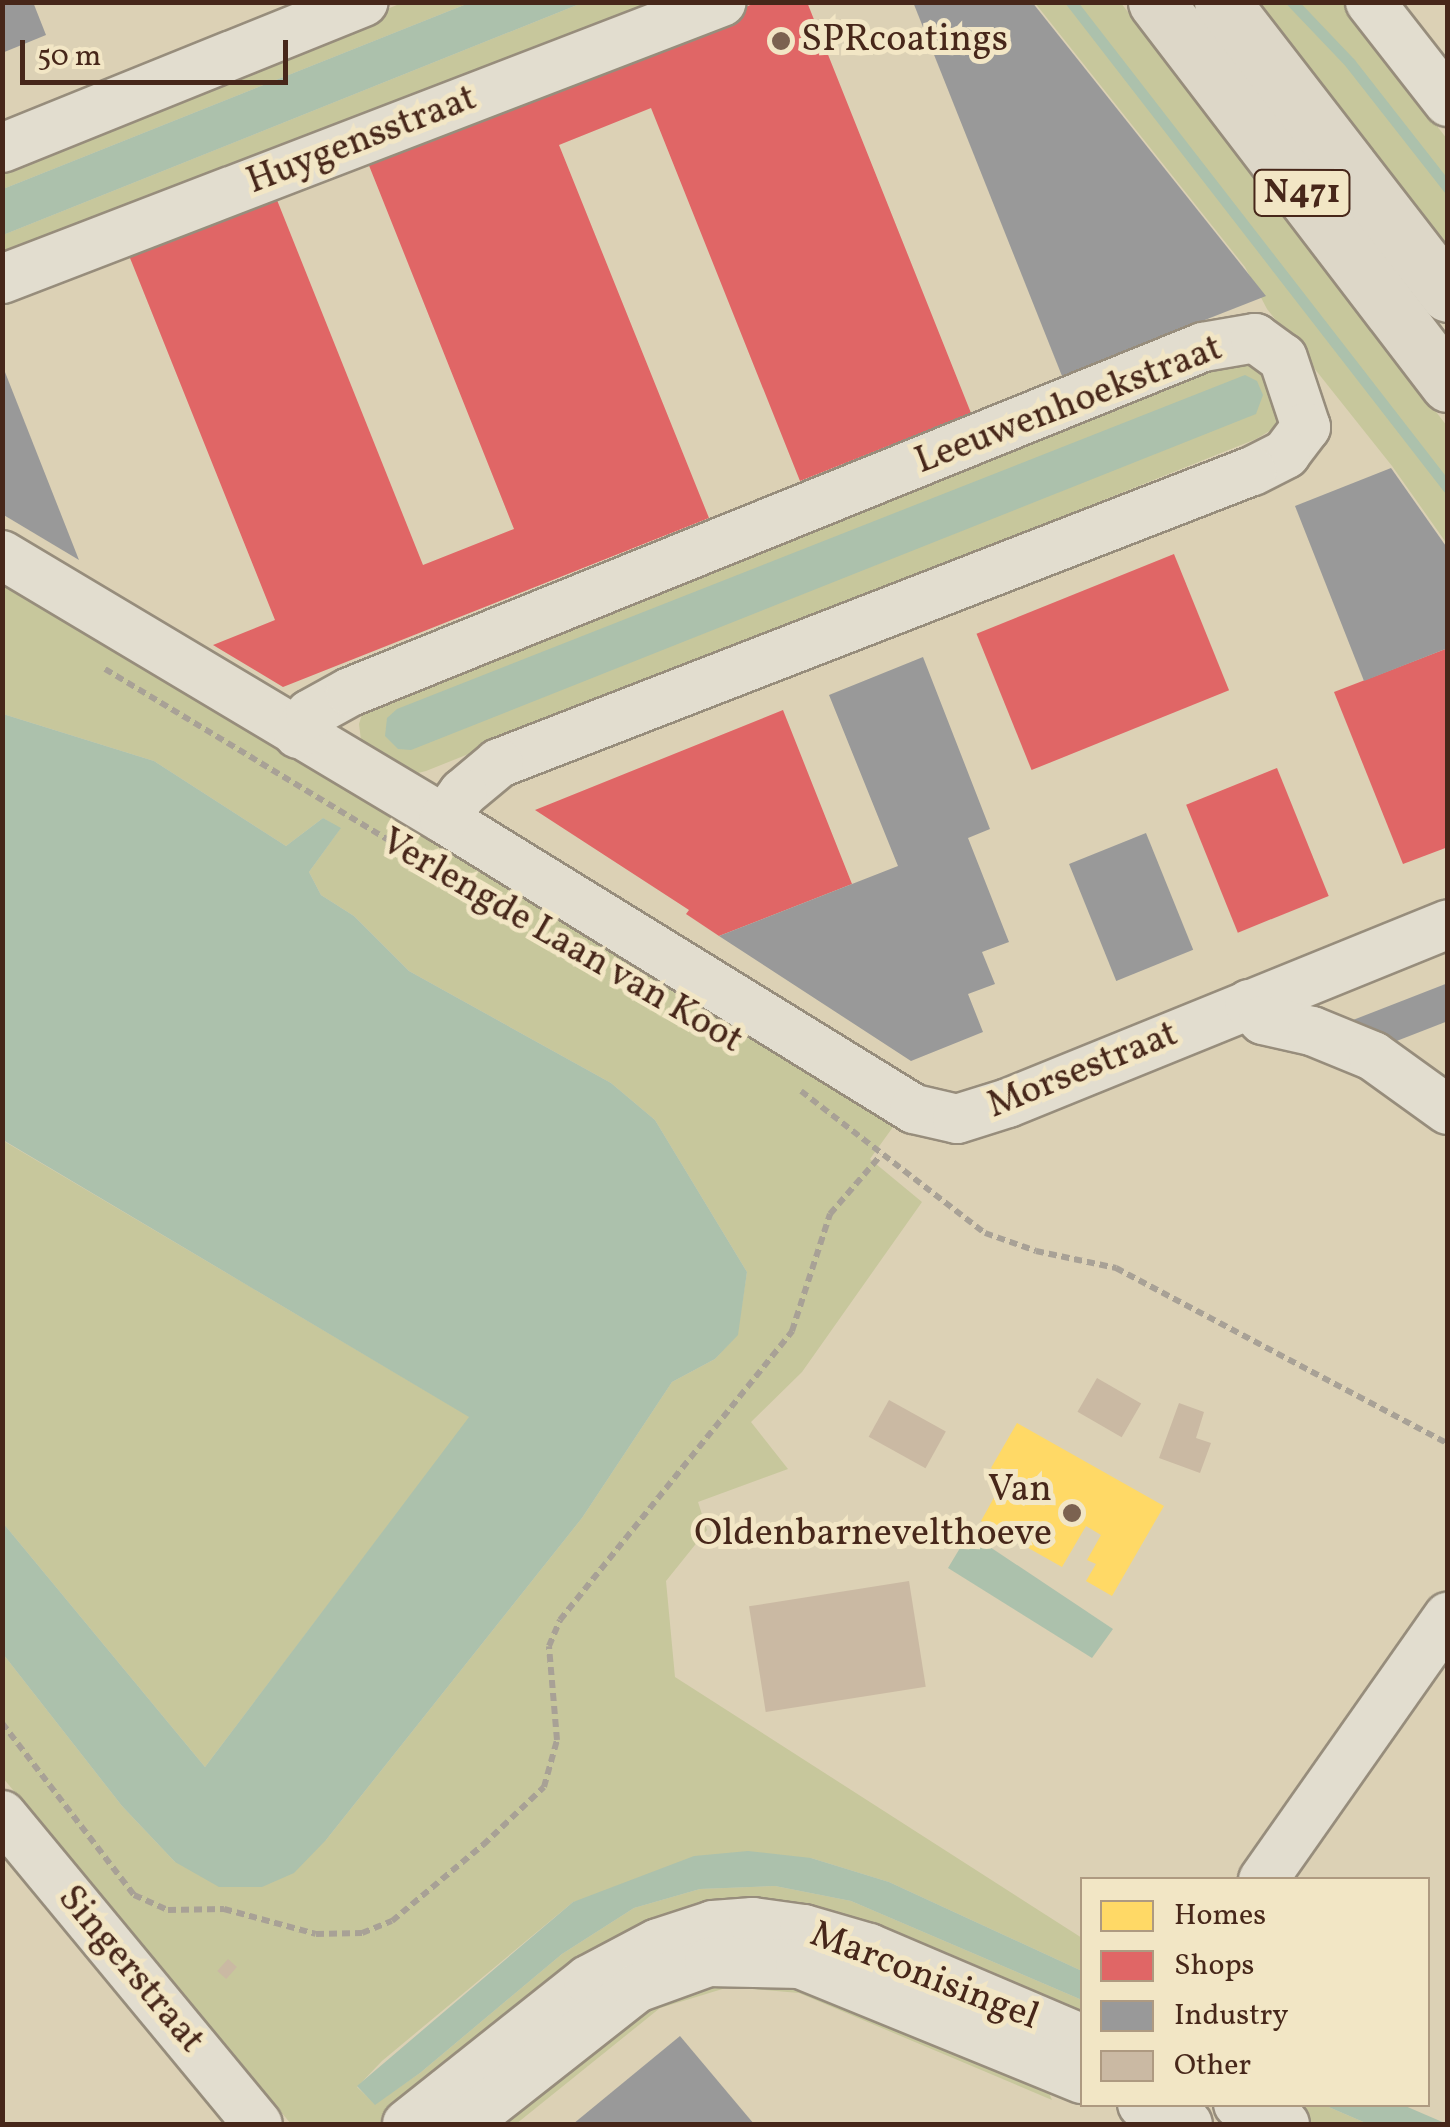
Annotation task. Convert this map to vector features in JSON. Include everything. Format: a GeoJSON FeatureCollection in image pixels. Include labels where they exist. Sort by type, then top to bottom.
{"type":"FeatureCollection","features":[{"type":"Feature","properties":{"kind":"main road","name":"N471"},"geometry":{"type":"LineString","coordinates":[[1156,2],[1448,384]]}},
{"type":"Feature","properties":{"kind":"main road","name":"N471"},"geometry":{"type":"LineString","coordinates":[[1222,2],[1448,294]]}},
{"type":"Feature","properties":{"kind":"street"},"geometry":{"type":"LineString","coordinates":[[2,148],[364,2]]}},
{"type":"Feature","properties":{"kind":"street","name":"Huygensstraat"},"geometry":{"type":"LineString","coordinates":[[2,279],[722,2]]}},
{"type":"Feature","properties":{"kind":"street"},"geometry":{"type":"LineString","coordinates":[[1370,2],[1448,102]]}},
{"type":"Feature","properties":{"kind":"street","name":"Leeuwenhoekstraat"},"geometry":{"type":"LineString","coordinates":[[298,734],[310,714],[350,692],[1203,348],[1254,338],[1283,358],[1306,426],[1286,454],[1252,471],[500,763],[463,793],[444,819]]}},
{"type":"Feature","properties":{"kind":"street","name":"Verlengde Laan van Koot"},"geometry":{"type":"LineString","coordinates":[[2,555],[444,819],[914,1109]]}},
{"type":"Feature","properties":{"kind":"street","name":"Morsestraat"},"geometry":{"type":"LineString","coordinates":[[914,1109],[957,1120],[1448,924]]}},
{"type":"Feature","properties":{"kind":"street"},"geometry":{"type":"LineString","coordinates":[[1249,1004],[1263,1020],[1312,1031],[1373,1056],[1448,1110]]}},
{"type":"Feature","properties":{"kind":"street"},"geometry":{"type":"LineString","coordinates":[[1265,1877],[1448,1617]]}},
{"type":"Feature","properties":{"kind":"street","name":"Singerstraat"},"geometry":{"type":"LineString","coordinates":[[2,1814],[258,2124]]}},
{"type":"Feature","properties":{"kind":"street","name":"Marconisingel"},"geometry":{"type":"LineString","coordinates":[[407,2124],[588,1980],[658,1943],[713,1925],[753,1922],[804,1930],[869,1948],[1080,2038]]}},
{"type":"Feature","properties":{"kind":"street","name":"Marconisingel"},"geometry":{"type":"LineString","coordinates":[[464,2124],[624,1996],[708,1962],[800,1964],[1080,2078]]}},
{"type":"Feature","properties":{"kind":"street"},"geometry":{"type":"LineString","coordinates":[[1149,2107],[1188,2124]]}},
{"type":"Feature","properties":{"kind":"street"},"geometry":{"type":"LineString","coordinates":[[1245,2107],[1285,2124]]}},
{"type":"Feature","properties":{"kind":"path","name":"Verlengde Laan van Koot"},"geometry":{"type":"LineString","coordinates":[[104,668],[504,908]]}},
{"type":"Feature","properties":{"kind":"path"},"geometry":{"type":"LineString","coordinates":[[789,1082],[985,1233],[1036,1252],[1116,1268],[1448,1444]]}},
{"type":"Feature","properties":{"kind":"path"},"geometry":{"type":"LineString","coordinates":[[2,1723],[134,1895],[168,1910],[224,1909],[316,1934],[362,1932],[392,1920],[483,1845],[544,1786],[556,1740],[549,1646],[560,1620],[792,1331],[830,1214],[881,1155]]}},
{"type":"Feature","properties":{"kind":"shaded area"},"geometry":{"type":"Polygon","coordinates":[[[402,3],[469,3],[3,189],[2,162],[402,3]]]}},
{"type":"Feature","properties":{"kind":"shaded area"},"geometry":{"type":"Polygon","coordinates":[[[469,3],[582,3],[3,235],[3,189],[469,3]]]}},
{"type":"Feature","properties":{"kind":"shaded area"},"geometry":{"type":"Polygon","coordinates":[[[582,3],[655,3],[3,262],[3,235],[582,3]]]}},
{"type":"Feature","properties":{"kind":"shaded area"},"geometry":{"type":"Polygon","coordinates":[[[1035,3],[1121,3],[1447,426],[1447,544],[1392,466],[1267,309],[1245,267],[1035,3]]]}},
{"type":"Feature","properties":{"kind":"shaded area"},"geometry":{"type":"Polygon","coordinates":[[[1246,3],[1342,3],[1447,139],[1447,265],[1246,3]]]}},
{"type":"Feature","properties":{"kind":"shaded area"},"geometry":{"type":"Polygon","coordinates":[[[1227,352],[1261,358],[1283,412],[1273,429],[1256,439],[426,771],[414,774],[365,749],[359,724],[365,705],[1227,352]]]}},
{"type":"Feature","properties":{"kind":"shaded area"},"geometry":{"type":"Polygon","coordinates":[[[1245,375],[1257,381],[1263,395],[1256,414],[411,750],[398,749],[385,736],[387,718],[397,709],[1245,375]]]}},
{"type":"Feature","properties":{"kind":"shaded area"},"geometry":{"type":"Polygon","coordinates":[[[2,580],[898,1120],[870,1159],[922,1202],[802,1372],[751,1422],[788,1469],[698,1502],[707,1530],[666,1581],[675,1677],[1080,1937],[1080,1970],[889,1882],[811,1858],[573,1902],[382,2061],[357,2087],[375,2104],[420,2073],[562,1954],[634,1908],[700,1889],[775,1886],[851,1901],[1080,1999],[1080,2023],[791,1911],[392,2124],[291,2124],[3,1778],[3,1654],[122,1806],[175,1862],[326,1840],[582,1518],[672,1382],[715,1359],[737,1335],[747,1272],[655,1120],[611,1083],[409,971],[354,916],[321,895],[309,872],[340,829],[323,818],[286,846],[154,761],[3,714],[2,580]]]}},
{"type":"Feature","properties":{"kind":"shaded area"},"geometry":{"type":"Polygon","coordinates":[[[3,714],[154,761],[286,846],[323,818],[341,828],[309,872],[321,895],[354,916],[409,971],[611,1083],[655,1120],[747,1272],[738,1335],[715,1359],[672,1382],[582,1518],[326,1840],[294,1873],[262,1887],[219,1887],[175,1862],[122,1806],[3,1654],[3,1523],[205,1767],[469,1417],[3,1140],[3,714]]]}},
{"type":"Feature","properties":{"kind":"shaded area"},"geometry":{"type":"Polygon","coordinates":[[[2,1140],[470,1417],[205,1767],[3,1523],[2,1140]]]}},
{"type":"Feature","properties":{"kind":"shaded area"},"geometry":{"type":"Polygon","coordinates":[[[969,1533],[1113,1629],[1092,1658],[948,1568],[969,1533]]]}},
{"type":"Feature","properties":{"kind":"shaded area"},"geometry":{"type":"Polygon","coordinates":[[[748,1851],[811,1858],[889,1882],[1080,1970],[1080,1999],[851,1901],[775,1886],[700,1889],[634,1908],[562,1954],[420,2073],[375,2105],[357,2086],[573,1902],[694,1856],[748,1851]]]}},
{"type":"Feature","properties":{"kind":"shaded area"},"geometry":{"type":"Polygon","coordinates":[[[798,1976],[1040,2071],[1052,2100],[799,1993],[729,1987],[660,2008],[516,2124],[483,2124],[666,1991],[798,1976]]]}},
{"type":"Feature","properties":{"kind":"shaded area"},"geometry":{"type":"Polygon","coordinates":[[[1263,2107],[1329,2107],[1368,2124],[1304,2124],[1263,2107]]]}},
{"type":"Feature","properties":{"kind":"shaded area"},"geometry":{"type":"Polygon","coordinates":[[[1329,2107],[1408,2107],[1447,2124],[1368,2124],[1329,2107]]]}},
{"type":"Feature","properties":{"kind":"building: Homes","name":"Van Oldenbarnevelthoeve"},"geometry":{"type":"Polygon","coordinates":[[[1017,1423],[1164,1506],[1112,1596],[1086,1581],[1096,1564],[1087,1560],[1101,1535],[1086,1526],[1062,1567],[981,1521],[1006,1476],[991,1468],[1017,1423]]]}},
{"type":"Feature","properties":{"kind":"building: Shops"},"geometry":{"type":"Polygon","coordinates":[[[758,2],[807,2],[971,413],[800,481],[651,108],[559,145],[709,518],[283,687],[213,645],[275,620],[128,253],[275,195],[423,565],[514,529],[366,158],[758,2]]]}},
{"type":"Feature","properties":{"kind":"building: Shops"},"geometry":{"type":"Polygon","coordinates":[[[1174,554],[1229,690],[1032,770],[977,634],[1174,554]]]}},
{"type":"Feature","properties":{"kind":"building: Shops"},"geometry":{"type":"Polygon","coordinates":[[[1448,648],[1448,847],[1403,864],[1334,692],[1448,648]]]}},
{"type":"Feature","properties":{"kind":"building: Shops"},"geometry":{"type":"Polygon","coordinates":[[[783,710],[852,884],[719,936],[686,914],[689,910],[535,810],[783,710]]]}},
{"type":"Feature","properties":{"kind":"building: Shops"},"geometry":{"type":"Polygon","coordinates":[[[1277,768],[1329,896],[1238,933],[1186,805],[1277,768]]]}},
{"type":"Feature","properties":{"kind":"building: Industry"},"geometry":{"type":"Polygon","coordinates":[[[2,2],[33,2],[46,35],[2,53],[2,2]]]}},
{"type":"Feature","properties":{"kind":"building: Industry"},"geometry":{"type":"Polygon","coordinates":[[[913,2],[1032,2],[1266,296],[1062,376],[913,2]]]}},
{"type":"Feature","properties":{"kind":"building: Industry"},"geometry":{"type":"Polygon","coordinates":[[[3,367],[79,560],[2,514],[3,367]]]}},
{"type":"Feature","properties":{"kind":"building: Industry"},"geometry":{"type":"Polygon","coordinates":[[[1391,468],[1448,549],[1448,648],[1364,681],[1295,506],[1391,468]]]}},
{"type":"Feature","properties":{"kind":"building: Industry"},"geometry":{"type":"Polygon","coordinates":[[[923,657],[990,829],[968,838],[1009,942],[982,952],[995,984],[968,994],[983,1032],[911,1061],[719,936],[898,866],[829,695],[923,657]]]}},
{"type":"Feature","properties":{"kind":"building: Industry"},"geometry":{"type":"Polygon","coordinates":[[[1146,833],[1193,950],[1116,981],[1069,864],[1146,833]]]}},
{"type":"Feature","properties":{"kind":"building: Industry"},"geometry":{"type":"Polygon","coordinates":[[[1448,983],[1448,1021],[1394,1042],[1353,1020],[1448,983]]]}},
{"type":"Feature","properties":{"kind":"building: Industry"},"geometry":{"type":"Polygon","coordinates":[[[680,2036],[754,2124],[573,2124],[680,2036]]]}},
{"type":"Feature","properties":{"kind":"building: Other"},"geometry":{"type":"Polygon","coordinates":[[[1097,1378],[1141,1404],[1122,1437],[1078,1412],[1097,1378]]]}},
{"type":"Feature","properties":{"kind":"building: Other"},"geometry":{"type":"Polygon","coordinates":[[[889,1400],[946,1432],[925,1468],[869,1437],[889,1400]]]}},
{"type":"Feature","properties":{"kind":"building: Other"},"geometry":{"type":"Polygon","coordinates":[[[1179,1403],[1204,1412],[1196,1438],[1211,1443],[1200,1473],[1159,1458],[1179,1403]]]}},
{"type":"Feature","properties":{"kind":"building: Other"},"geometry":{"type":"Polygon","coordinates":[[[909,1581],[926,1687],[766,1712],[749,1606],[909,1581]]]}},
{"type":"Feature","properties":{"kind":"building: Other"},"geometry":{"type":"Polygon","coordinates":[[[228,1959],[237,1967],[226,1979],[217,1971],[228,1959]]]}},
{"type":"Feature","properties":{"kind":"waterway"},"geometry":{"type":"LineString","coordinates":[[1071,2],[1448,488]]}},
{"type":"Feature","properties":{"kind":"waterway"},"geometry":{"type":"LineString","coordinates":[[1292,2],[1350,63],[1448,188]]}},
{"type":"Feature","properties":{"kind":"place","name":"SPRcoatings"},"geometry":{"type":"Point","coordinates":[781,41]}},
{"type":"Feature","properties":{"kind":"place","name":"Van Oldenbarnevelthoeve"},"geometry":{"type":"Point","coordinates":[1072,1513]}}]}
